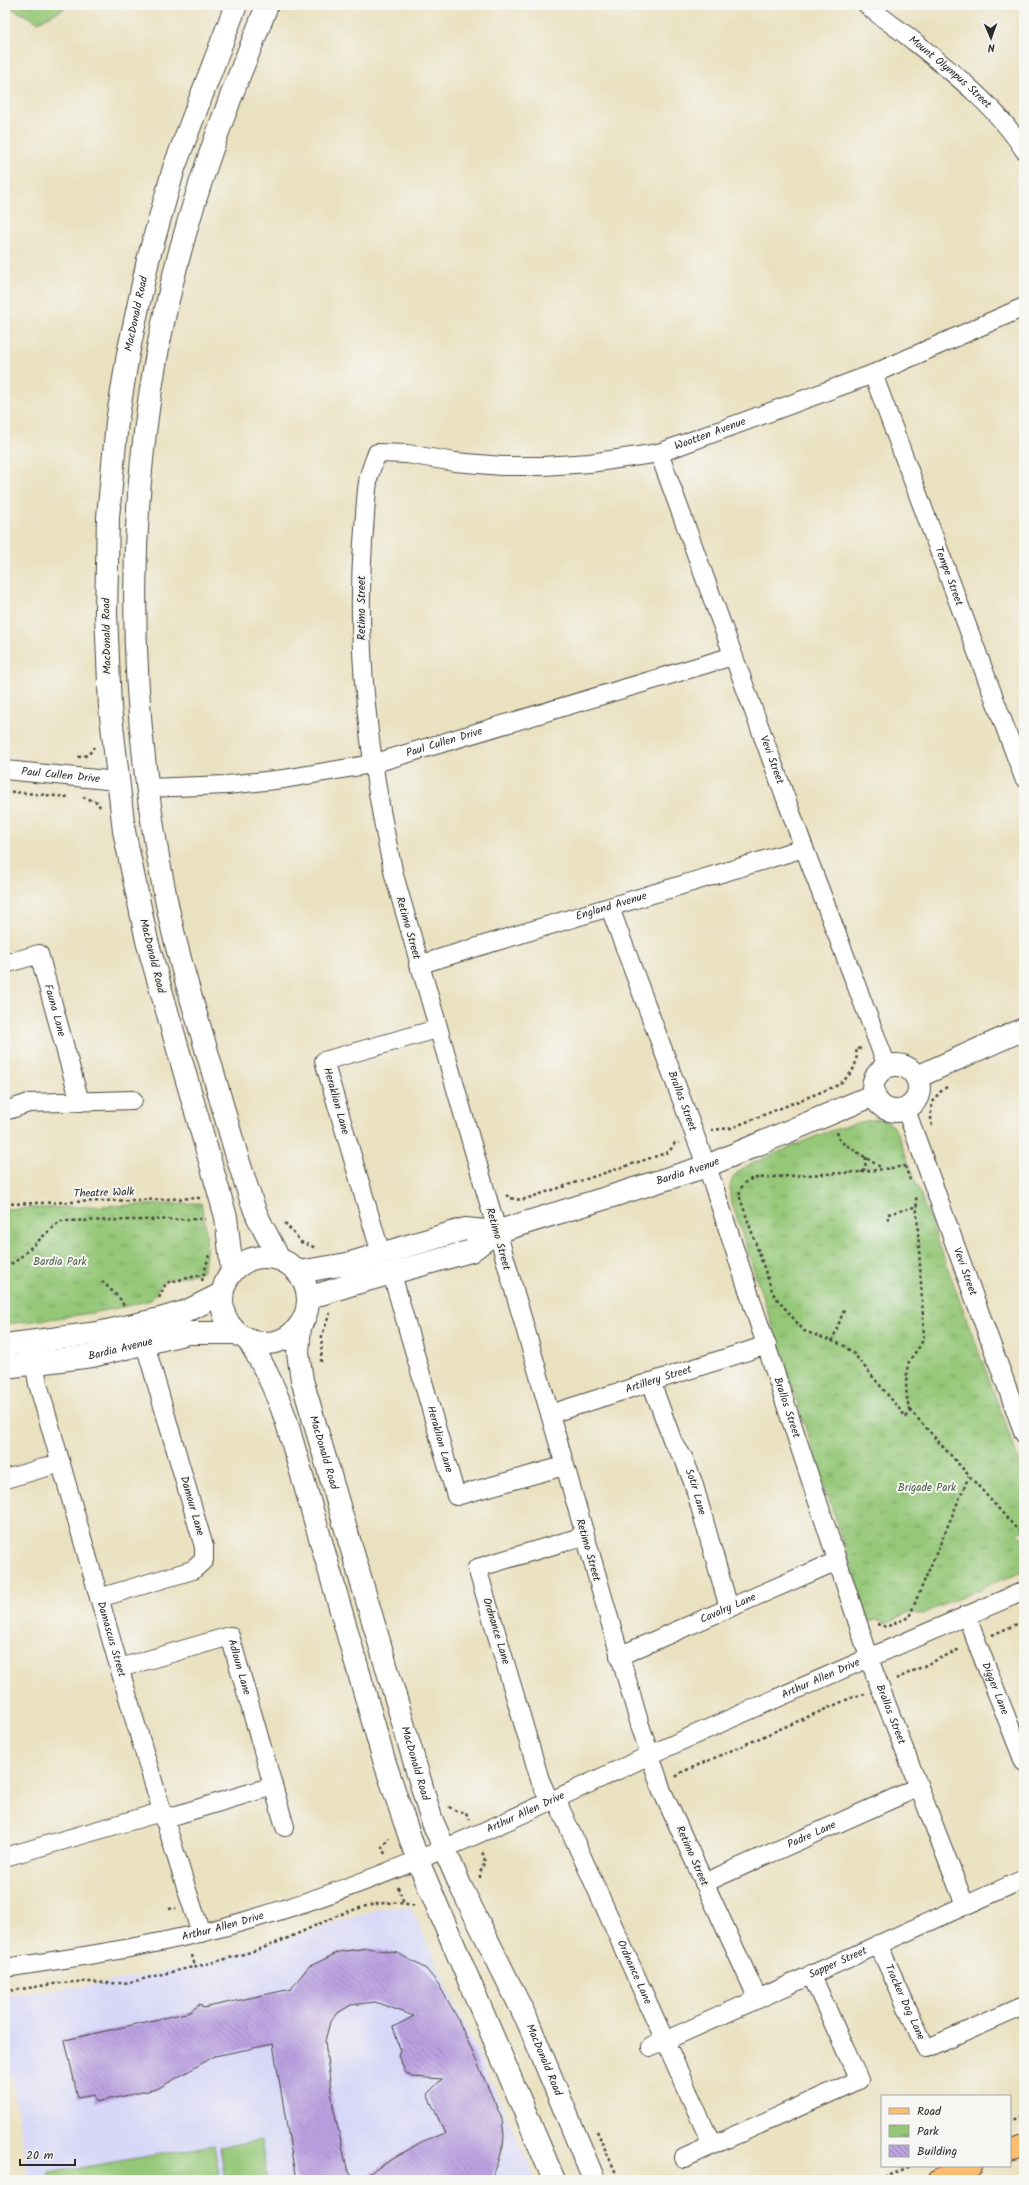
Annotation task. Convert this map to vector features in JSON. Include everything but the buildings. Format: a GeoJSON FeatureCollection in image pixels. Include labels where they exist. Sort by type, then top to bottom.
{"type":"FeatureCollection","features":[{"type":"Feature","properties":{"kind":"main road"},"geometry":{"type":"LineString","coordinates":[[1011,2151],[1024,2146]]}},
{"type":"Feature","properties":{"kind":"main road"},"geometry":{"type":"LineString","coordinates":[[938,2180],[970,2167]]}},
{"type":"Feature","properties":{"kind":"street","name":"MacDonald Road"},"geometry":{"type":"LineString","coordinates":[[232,1271],[226,1218],[147,941],[124,831],[117,781],[110,707],[106,613],[108,516],[118,414],[128,354],[148,260],[174,168],[236,5]]}},
{"type":"Feature","properties":{"kind":"street"},"geometry":{"type":"LineString","coordinates":[[267,5],[205,166],[176,269],[156,361],[145,436],[138,511],[134,608],[138,705],[147,788],[166,902],[196,1013],[254,1209],[278,1258]]}},
{"type":"Feature","properties":{"kind":"street","name":"Mount Olympus Street"},"geometry":{"type":"LineString","coordinates":[[867,5],[906,35],[990,107],[1010,128],[1024,150]]}},
{"type":"Feature","properties":{"kind":"street","name":"Wootten Avenue"},"geometry":{"type":"LineString","coordinates":[[377,453],[407,454],[455,462],[502,466],[543,466],[590,463],[659,453],[873,374],[1024,307]]}},
{"type":"Feature","properties":{"kind":"street","name":"Tempe Street"},"geometry":{"type":"LineString","coordinates":[[873,374],[1024,778]]}},
{"type":"Feature","properties":{"kind":"street","name":"Retimo Street"},"geometry":{"type":"LineString","coordinates":[[377,453],[368,481],[362,566],[361,625],[363,675],[372,764],[394,875],[418,964],[550,1414],[584,1536],[650,1755],[662,1791],[758,1999]]}},
{"type":"Feature","properties":{"kind":"street","name":"Vevi Street"},"geometry":{"type":"LineString","coordinates":[[659,453],[804,848],[888,1066]]}},
{"type":"Feature","properties":{"kind":"street","name":"Paul Cullen Drive"},"geometry":{"type":"LineString","coordinates":[[147,788],[227,785],[284,779],[372,764],[733,656]]}},
{"type":"Feature","properties":{"kind":"street","name":"Paul Cullen Drive"},"geometry":{"type":"LineString","coordinates":[[5,770],[117,781]]}},
{"type":"Feature","properties":{"kind":"street","name":"England Avenue"},"geometry":{"type":"LineString","coordinates":[[418,964],[610,908],[804,848]]}},
{"type":"Feature","properties":{"kind":"street","name":"Brallos Street"},"geometry":{"type":"LineString","coordinates":[[610,908],[707,1166],[870,1658],[966,1905]]}},
{"type":"Feature","properties":{"kind":"street","name":"Fauna Lane"},"geometry":{"type":"LineString","coordinates":[[5,964],[39,954],[80,1102]]}},
{"type":"Feature","properties":{"kind":"street","name":"Heraklion Lane"},"geometry":{"type":"LineString","coordinates":[[381,1254],[324,1061],[437,1029]]}},
{"type":"Feature","properties":{"kind":"street"},"geometry":{"type":"LineString","coordinates":[[917,1077],[1024,1030]]}},
{"type":"Feature","properties":{"kind":"street"},"geometry":{"type":"LineString","coordinates":[[901,1065],[907,1067],[917,1077],[920,1092],[912,1105],[906,1110],[890,1111],[883,1108],[874,1096],[873,1089],[876,1075],[888,1066],[901,1065]]}},
{"type":"Feature","properties":{"kind":"street","name":"Bardia Avenue"},"geometry":{"type":"LineString","coordinates":[[308,1298],[471,1251],[496,1232],[707,1166],[874,1096]]}},
{"type":"Feature","properties":{"kind":"street"},"geometry":{"type":"LineString","coordinates":[[5,1111],[29,1104],[133,1100]]}},
{"type":"Feature","properties":{"kind":"street","name":"Vevi Street"},"geometry":{"type":"LineString","coordinates":[[906,1110],[1024,1434]]}},
{"type":"Feature","properties":{"kind":"street","name":"Bardia Avenue"},"geometry":{"type":"LineString","coordinates":[[298,1272],[347,1264],[465,1229],[496,1232]]}},
{"type":"Feature","properties":{"kind":"street"},"geometry":{"type":"LineString","coordinates":[[242,1336],[262,1343],[277,1342],[290,1336],[300,1325],[306,1313],[308,1298],[306,1285],[298,1272],[289,1264],[278,1258],[265,1256],[253,1258],[241,1263],[232,1271],[225,1281],[221,1294],[222,1308],[226,1322],[242,1336],[264,1365],[275,1388],[286,1420],[384,1760],[418,1861],[554,2180]]}},
{"type":"Feature","properties":{"kind":"street","name":"Heraklion Lane"},"geometry":{"type":"LineString","coordinates":[[392,1274],[456,1496],[564,1466]]}},
{"type":"Feature","properties":{"kind":"street","name":"Bardia Avenue"},"geometry":{"type":"LineString","coordinates":[[5,1345],[31,1343],[98,1333],[160,1319],[187,1311],[221,1294]]}},
{"type":"Feature","properties":{"kind":"street","name":"MacDonald Road"},"geometry":{"type":"LineString","coordinates":[[300,1325],[298,1353],[302,1380],[431,1818],[444,1850],[528,2022],[594,2180]]}},
{"type":"Feature","properties":{"kind":"street","name":"Bardia Avenue"},"geometry":{"type":"LineString","coordinates":[[5,1367],[33,1365],[92,1356],[188,1333],[242,1336]]}},
{"type":"Feature","properties":{"kind":"street","name":"Damascus Street"},"geometry":{"type":"LineString","coordinates":[[31,1343],[33,1365],[99,1598],[162,1815],[201,1933]]}},
{"type":"Feature","properties":{"kind":"street","name":"Damour Lane"},"geometry":{"type":"LineString","coordinates":[[99,1598],[193,1570],[204,1560],[204,1547],[145,1344]]}},
{"type":"Feature","properties":{"kind":"street","name":"Artillery Street"},"geometry":{"type":"LineString","coordinates":[[550,1414],[767,1344]]}},
{"type":"Feature","properties":{"kind":"street","name":"Sotir Lane"},"geometry":{"type":"LineString","coordinates":[[651,1382],[672,1442],[684,1459],[693,1482],[729,1608]]}},
{"type":"Feature","properties":{"kind":"street"},"geometry":{"type":"LineString","coordinates":[[5,1480],[61,1463]]}},
{"type":"Feature","properties":{"kind":"street","name":"Ordnance Lane"},"geometry":{"type":"LineString","coordinates":[[584,1536],[477,1568],[540,1780],[553,1800],[658,2044],[712,2145]]}},
{"type":"Feature","properties":{"kind":"street","name":"Cavalry Lane"},"geometry":{"type":"LineString","coordinates":[[619,1656],[837,1561]]}},
{"type":"Feature","properties":{"kind":"street","name":"Arthur Allen Drive"},"geometry":{"type":"LineString","coordinates":[[5,1968],[101,1954],[201,1933],[252,1920],[339,1891],[444,1850],[650,1755],[1024,1590]]}},
{"type":"Feature","properties":{"kind":"street","name":"Digger Lane"},"geometry":{"type":"LineString","coordinates":[[966,1615],[1024,1762]]}},
{"type":"Feature","properties":{"kind":"street","name":"Adloun Lane"},"geometry":{"type":"LineString","coordinates":[[120,1668],[230,1636],[285,1827]]}},
{"type":"Feature","properties":{"kind":"street"},"geometry":{"type":"LineString","coordinates":[[5,1857],[273,1786]]}},
{"type":"Feature","properties":{"kind":"street","name":"Padre Lane"},"geometry":{"type":"LineString","coordinates":[[704,1883],[919,1787]]}},
{"type":"Feature","properties":{"kind":"street","name":"Sapper Street"},"geometry":{"type":"LineString","coordinates":[[658,2044],[811,1974],[1024,1880]]}},
{"type":"Feature","properties":{"kind":"street","name":"Tracker Dog Lane"},"geometry":{"type":"LineString","coordinates":[[878,1944],[926,2049],[1024,2006]]}},
{"type":"Feature","properties":{"kind":"street"},"geometry":{"type":"LineString","coordinates":[[684,2158],[859,2080],[811,1974]]}},
{"type":"Feature","properties":{"kind":"path"},"geometry":{"type":"LineString","coordinates":[[73,758],[84,757],[91,752],[95,744]]}},
{"type":"Feature","properties":{"kind":"path"},"geometry":{"type":"LineString","coordinates":[[5,791],[66,797],[70,795]]}},
{"type":"Feature","properties":{"kind":"path"},"geometry":{"type":"LineString","coordinates":[[712,1130],[731,1128],[836,1086],[849,1078],[856,1064],[856,1049]]}},
{"type":"Feature","properties":{"kind":"path"},"geometry":{"type":"LineString","coordinates":[[933,1129],[931,1118],[934,1100],[939,1092],[953,1084]]}},
{"type":"Feature","properties":{"kind":"path"},"geometry":{"type":"LineString","coordinates":[[840,1141],[882,1168]]}},
{"type":"Feature","properties":{"kind":"path"},"geometry":{"type":"LineString","coordinates":[[503,1194],[510,1198],[522,1200],[669,1152],[675,1143]]}},
{"type":"Feature","properties":{"kind":"path"},"geometry":{"type":"LineString","coordinates":[[859,1172],[865,1169],[866,1157]]}},
{"type":"Feature","properties":{"kind":"path"},"geometry":{"type":"LineString","coordinates":[[911,1411],[906,1417],[854,1354],[843,1345],[804,1330],[774,1295],[739,1195],[742,1185],[749,1179],[859,1172],[905,1166],[912,1186]]}},
{"type":"Feature","properties":{"kind":"path"},"geometry":{"type":"LineString","coordinates":[[915,1192],[918,1206],[924,1335],[922,1345],[909,1363],[907,1404],[911,1411],[1024,1537]]}},
{"type":"Feature","properties":{"kind":"path","name":"Theatre Walk"},"geometry":{"type":"LineString","coordinates":[[5,1204],[203,1198]]}},
{"type":"Feature","properties":{"kind":"path"},"geometry":{"type":"LineString","coordinates":[[888,1220],[888,1214],[893,1211],[918,1206]]}},
{"type":"Feature","properties":{"kind":"path"},"geometry":{"type":"LineString","coordinates":[[5,1266],[15,1262],[60,1221],[209,1219]]}},
{"type":"Feature","properties":{"kind":"path"},"geometry":{"type":"LineString","coordinates":[[284,1222],[302,1242],[319,1249]]}},
{"type":"Feature","properties":{"kind":"path"},"geometry":{"type":"LineString","coordinates":[[198,1288],[205,1274],[210,1250]]}},
{"type":"Feature","properties":{"kind":"path"},"geometry":{"type":"LineString","coordinates":[[156,1304],[166,1283],[205,1274]]}},
{"type":"Feature","properties":{"kind":"path"},"geometry":{"type":"LineString","coordinates":[[102,1281],[122,1301],[125,1312]]}},
{"type":"Feature","properties":{"kind":"path"},"geometry":{"type":"LineString","coordinates":[[322,1368],[322,1335],[328,1314],[333,1309]]}},
{"type":"Feature","properties":{"kind":"path"},"geometry":{"type":"LineString","coordinates":[[832,1341],[844,1310],[846,1310]]}},
{"type":"Feature","properties":{"kind":"path"},"geometry":{"type":"LineString","coordinates":[[877,1624],[886,1627],[909,1617],[969,1476]]}},
{"type":"Feature","properties":{"kind":"path"},"geometry":{"type":"LineString","coordinates":[[673,1780],[680,1773],[853,1697],[864,1695]]}},
{"type":"Feature","properties":{"kind":"path"},"geometry":{"type":"LineString","coordinates":[[446,1800],[449,1807],[456,1812],[466,1813]]}},
{"type":"Feature","properties":{"kind":"path"},"geometry":{"type":"LineString","coordinates":[[382,1847],[389,1837]]}},
{"type":"Feature","properties":{"kind":"path"},"geometry":{"type":"LineString","coordinates":[[480,1876],[485,1861]]}},
{"type":"Feature","properties":{"kind":"path"},"geometry":{"type":"LineString","coordinates":[[5,1991],[74,1982],[123,1983],[262,1948],[284,1940],[317,1923],[361,1908],[378,1904],[393,1903],[415,1906]]}},
{"type":"Feature","properties":{"kind":"path"},"geometry":{"type":"LineString","coordinates":[[192,1956],[195,1966]]}},
{"type":"Feature","properties":{"kind":"path"},"geometry":{"type":"LineString","coordinates":[[1011,2122],[1024,2116]]}},
{"type":"Feature","properties":{"kind":"path"},"geometry":{"type":"LineString","coordinates":[[879,2180],[909,2167]]}},
{"type":"Feature","properties":{"kind":"shaded area"},"geometry":{"type":"Polygon","coordinates":[[[403,1906],[411,1908],[414,1914],[536,2180],[29,2180],[5,2037],[5,1995],[88,1986],[209,1962],[383,1908],[403,1906]]]}},
{"type":"Feature","properties":{"kind":"green space"},"geometry":{"type":"Polygon","coordinates":[[[5,5],[71,5],[38,22],[5,5]]]}},
{"type":"Feature","properties":{"kind":"green space","name":"Brigade Park"},"geometry":{"type":"Polygon","coordinates":[[[879,1119],[890,1123],[898,1134],[1024,1474],[1024,1531],[1020,1530],[1017,1533],[1024,1540],[1024,1570],[922,1614],[908,1613],[886,1623],[876,1619],[869,1622],[730,1197],[732,1180],[734,1176],[744,1167],[828,1132],[845,1126],[879,1119]]]}},
{"type":"Feature","properties":{"kind":"green space","name":"Bardia Park"},"geometry":{"type":"Polygon","coordinates":[[[201,1203],[206,1229],[207,1247],[202,1272],[163,1281],[151,1300],[115,1309],[5,1324],[5,1209],[201,1203]]]}},
{"type":"Feature","properties":{"kind":"green space"},"geometry":{"type":"Polygon","coordinates":[[[261,2140],[267,2180],[225,2180],[220,2147],[261,2140]]]}},
{"type":"Feature","properties":{"kind":"green space"},"geometry":{"type":"Polygon","coordinates":[[[214,2145],[220,2180],[50,2180],[49,2173],[214,2145]]]}}]}
